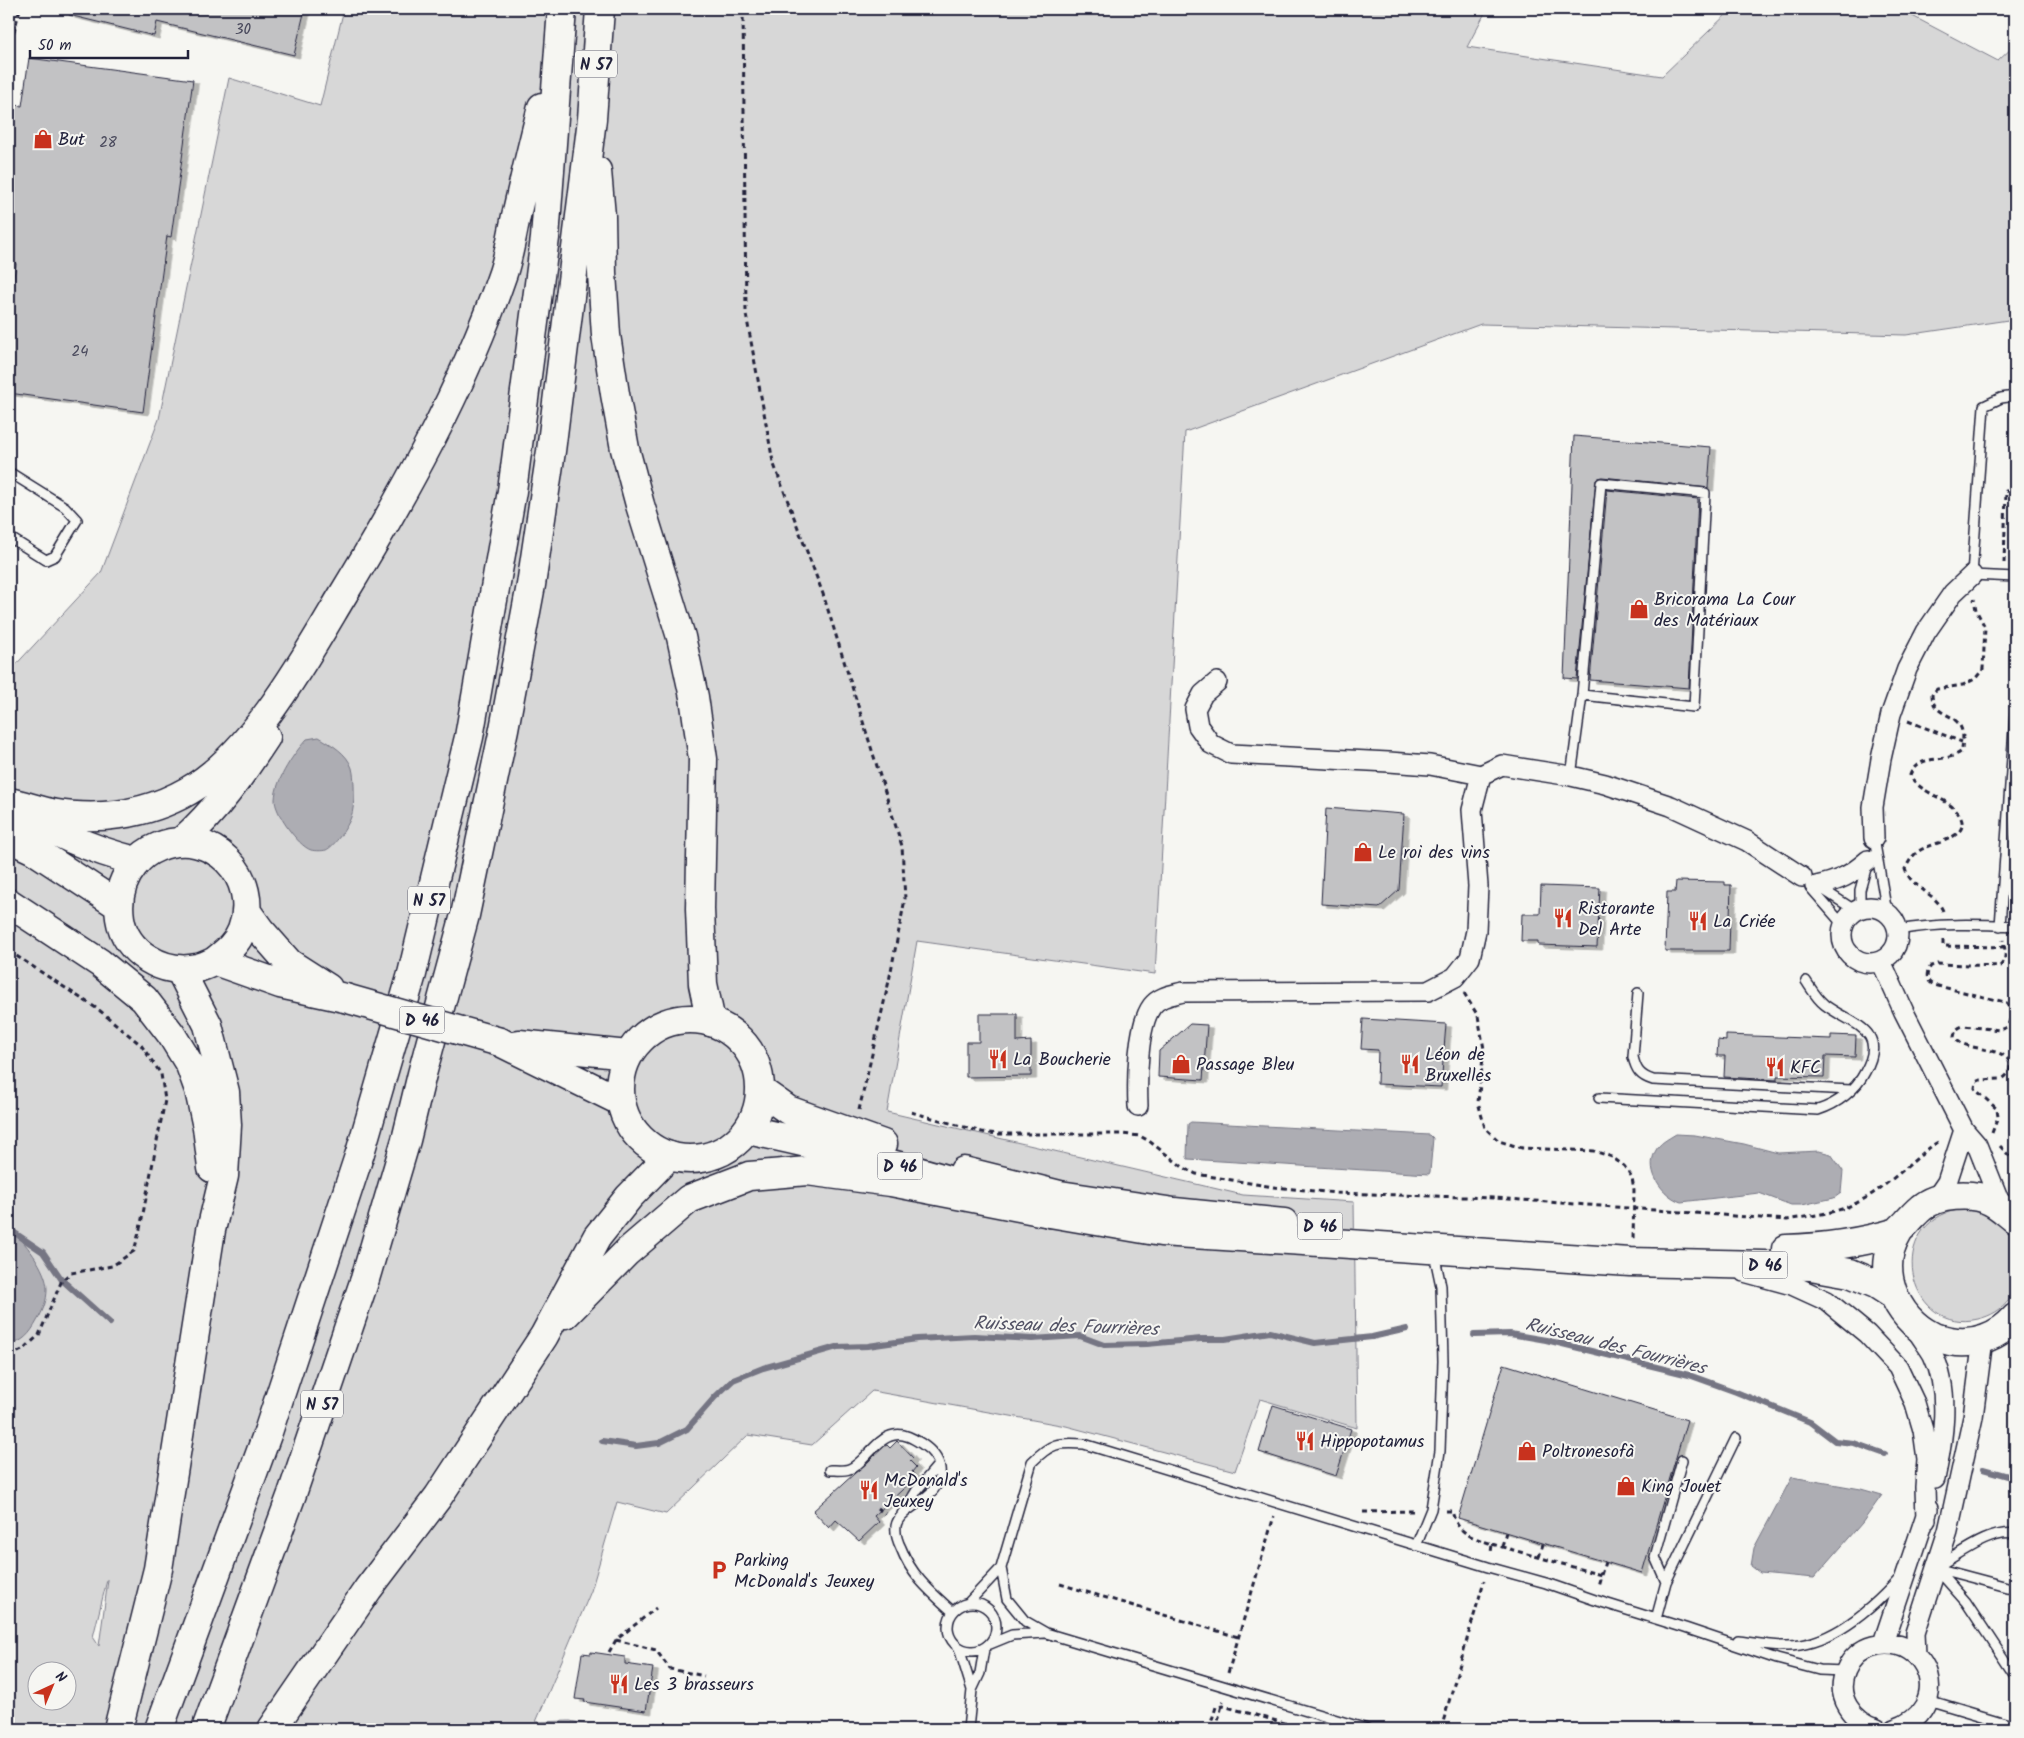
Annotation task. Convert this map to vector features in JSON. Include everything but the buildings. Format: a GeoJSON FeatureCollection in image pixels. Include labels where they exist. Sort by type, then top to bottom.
{"type":"FeatureCollection","features":[{"type":"Feature","properties":{"kind":"main road","name":"N 57"},"geometry":{"type":"LineString","coordinates":[[159,1729],[268,1432],[360,1153],[412,974],[469,737],[512,491],[545,238],[562,9]]}},
{"type":"Feature","properties":{"kind":"main road","name":"N 57"},"geometry":{"type":"LineString","coordinates":[[206,1729],[292,1494],[365,1279],[406,1140],[465,915],[504,729],[531,585],[552,451],[592,119],[600,9]]}},
{"type":"Feature","properties":{"kind":"main road"},"geometry":{"type":"LineString","coordinates":[[182,841],[198,827],[238,779],[274,725],[296,675],[371,549],[433,438],[476,344],[504,271],[531,148],[560,38]]}},
{"type":"Feature","properties":{"kind":"main road"},"geometry":{"type":"LineString","coordinates":[[592,119],[601,216],[606,335],[615,394],[625,449],[640,505],[681,637],[694,697],[703,759],[700,910],[703,984],[711,1022]]}},
{"type":"Feature","properties":{"kind":"main road"},"geometry":{"type":"LineString","coordinates":[[9,802],[52,813],[106,817],[130,814],[154,807],[188,791],[214,773],[246,739],[296,675]]}},
{"type":"Feature","properties":{"kind":"main road"},"geometry":{"type":"LineString","coordinates":[[9,808],[62,836],[103,853],[136,861]]}},
{"type":"Feature","properties":{"kind":"main road"},"geometry":{"type":"LineString","coordinates":[[9,838],[34,850],[118,905]]}},
{"type":"Feature","properties":{"kind":"main road"},"geometry":{"type":"LineString","coordinates":[[182,841],[200,844],[216,851],[230,862],[240,877],[246,894],[247,912],[242,931],[230,948],[215,961],[198,968],[180,970],[160,966],[143,956],[130,942],[121,924],[118,905],[120,889],[126,874],[136,861],[150,850],[165,844],[182,841]]}},
{"type":"Feature","properties":{"kind":"main road"},"geometry":{"type":"LineString","coordinates":[[9,903],[100,963],[144,998],[172,1034],[190,1065],[199,1090],[207,1127],[213,1174],[211,1230]]}},
{"type":"Feature","properties":{"kind":"main road","name":"D 46"},"geometry":{"type":"LineString","coordinates":[[247,912],[289,963],[345,998]]}},
{"type":"Feature","properties":{"kind":"main road","name":"D 46"},"geometry":{"type":"LineString","coordinates":[[215,961],[280,984],[345,998],[500,1042],[620,1101]]}},
{"type":"Feature","properties":{"kind":"main road"},"geometry":{"type":"LineString","coordinates":[[118,1729],[158,1569],[211,1230],[224,1176],[227,1125],[225,1092],[208,1025],[180,970]]}},
{"type":"Feature","properties":{"kind":"main road"},"geometry":{"type":"LineString","coordinates":[[692,1018],[711,1022],[733,1033],[750,1052],[759,1075],[761,1091],[756,1116],[748,1130],[732,1146],[712,1156],[691,1160],[669,1156],[646,1144],[629,1125],[620,1101],[619,1085],[622,1069],[628,1054],[640,1039],[655,1027],[673,1020],[692,1018]]}},
{"type":"Feature","properties":{"kind":"main road","name":"D 46"},"geometry":{"type":"LineString","coordinates":[[500,1042],[628,1054]]}},
{"type":"Feature","properties":{"kind":"main road","name":"D 46"},"geometry":{"type":"LineString","coordinates":[[761,1091],[788,1110],[853,1135],[955,1168],[1060,1195],[1174,1212],[1305,1225],[1811,1266],[1850,1273],[1876,1284],[1893,1295]]}},
{"type":"Feature","properties":{"kind":"main road","name":"D 46"},"geometry":{"type":"LineString","coordinates":[[748,1130],[816,1144],[941,1177],[1050,1213],[1161,1232],[1433,1249],[1632,1253],[1824,1248],[1869,1241],[1898,1232]]}},
{"type":"Feature","properties":{"kind":"main road"},"geometry":{"type":"LineString","coordinates":[[272,1729],[368,1589],[438,1497],[544,1336],[597,1238],[629,1197],[669,1156]]}},
{"type":"Feature","properties":{"kind":"main road"},"geometry":{"type":"LineString","coordinates":[[544,1336],[627,1252],[689,1199],[749,1176],[807,1171],[892,1182],[1050,1213]]}},
{"type":"Feature","properties":{"kind":"main road"},"geometry":{"type":"LineString","coordinates":[[2009,1214],[1990,1201],[1965,1195],[1946,1197],[1922,1206],[1898,1232],[1889,1256],[1888,1275],[1893,1295],[1911,1322],[1933,1337],[1958,1342],[1984,1339],[2006,1328],[2015,1318]]}},
{"type":"Feature","properties":{"kind":"street"},"geometry":{"type":"LineString","coordinates":[[1874,838],[1873,807],[1881,759],[1892,714],[1907,669],[1926,632],[1953,593],[1972,576]]}},
{"type":"Feature","properties":{"kind":"street"},"geometry":{"type":"LineString","coordinates":[[1217,682],[1203,694],[1195,709],[1198,726],[1211,744],[1231,754],[1430,765],[1481,775],[1502,765],[1571,776],[1605,784],[1671,806],[1747,841],[1809,881],[1832,883],[1851,875],[1868,860]]}},
{"type":"Feature","properties":{"kind":"street"},"geometry":{"type":"LineString","coordinates":[[1138,1106],[1137,1074],[1144,1023],[1152,1006],[1163,997],[1184,992],[1428,991],[1455,977],[1470,958],[1476,931],[1478,886],[1472,810],[1481,775]]}},
{"type":"Feature","properties":{"kind":"street"},"geometry":{"type":"LineString","coordinates":[[1869,907],[1882,909],[1887,913],[1893,918],[1898,930],[1898,942],[1891,954],[1881,961],[1870,963],[1858,960],[1849,953],[1842,936],[1844,926],[1849,917],[1858,910],[1869,907]]}},
{"type":"Feature","properties":{"kind":"street"},"geometry":{"type":"LineString","coordinates":[[1881,961],[1904,1012],[1964,1130],[1977,1145],[2009,1214]]}},
{"type":"Feature","properties":{"kind":"street"},"geometry":{"type":"LineString","coordinates":[[1934,1202],[1947,1182],[1964,1130]]}},
{"type":"Feature","properties":{"kind":"street"},"geometry":{"type":"LineString","coordinates":[[1632,1253],[1744,1272],[1792,1285],[1827,1301],[1867,1334],[1898,1367],[1915,1403],[1923,1430],[1927,1459],[1925,1487],[1926,1520]]}},
{"type":"Feature","properties":{"kind":"street"},"geometry":{"type":"LineString","coordinates":[[1883,1643],[1926,1520],[1943,1439],[1941,1379],[1933,1355],[1911,1322]]}},
{"type":"Feature","properties":{"kind":"street"},"geometry":{"type":"LineString","coordinates":[[1916,1655],[1915,1633],[1948,1531],[1973,1416],[1984,1339]]}},
{"type":"Feature","properties":{"kind":"street"},"geometry":{"type":"LineString","coordinates":[[1877,1729],[1853,1723],[1843,1692],[1845,1671],[1854,1657],[1867,1647],[1883,1643],[1901,1646],[1916,1655],[1926,1668],[1930,1684],[1928,1700],[1920,1714],[1907,1725],[1894,1729]]}},
{"type":"Feature","properties":{"kind":"lane"},"geometry":{"type":"LineString","coordinates":[[2015,396],[2001,398],[1984,406],[1972,576],[2015,577]]}},
{"type":"Feature","properties":{"kind":"lane"},"geometry":{"type":"LineString","coordinates":[[9,472],[66,507],[77,520],[56,556],[46,560],[9,537]]}},
{"type":"Feature","properties":{"kind":"lane"},"geometry":{"type":"LineString","coordinates":[[1571,776],[1582,694],[1601,483],[1704,493],[1694,707],[1582,694]]}},
{"type":"Feature","properties":{"kind":"lane"},"geometry":{"type":"LineString","coordinates":[[2000,926],[2015,715]]}},
{"type":"Feature","properties":{"kind":"lane"},"geometry":{"type":"LineString","coordinates":[[1809,881],[1858,910],[1860,890],[1874,838]]}},
{"type":"Feature","properties":{"kind":"lane"},"geometry":{"type":"LineString","coordinates":[[1874,838],[1887,913]]}},
{"type":"Feature","properties":{"kind":"lane"},"geometry":{"type":"LineString","coordinates":[[1809,881],[1844,926]]}},
{"type":"Feature","properties":{"kind":"lane"},"geometry":{"type":"LineString","coordinates":[[1898,930],[1922,925],[2015,926]]}},
{"type":"Feature","properties":{"kind":"lane"},"geometry":{"type":"LineString","coordinates":[[1598,1098],[1818,1110],[1830,1106],[1842,1099],[1863,1077],[1870,1063],[1872,1046],[1869,1036],[1862,1026],[1826,1006],[1815,995],[1806,981]]}},
{"type":"Feature","properties":{"kind":"lane"},"geometry":{"type":"LineString","coordinates":[[1638,993],[1633,1057],[1636,1068],[1644,1077],[1653,1080],[1851,1090]]}},
{"type":"Feature","properties":{"kind":"lane"},"geometry":{"type":"LineString","coordinates":[[1416,1546],[1431,1510],[1440,1451],[1443,1361],[1441,1286],[1433,1249]]}},
{"type":"Feature","properties":{"kind":"lane"},"geometry":{"type":"LineString","coordinates":[[830,1470],[850,1469],[884,1439],[893,1435],[908,1436],[933,1452],[939,1464],[940,1472],[934,1489],[917,1506],[901,1516],[896,1526],[898,1542],[907,1565],[919,1580],[953,1612]]}},
{"type":"Feature","properties":{"kind":"lane"},"geometry":{"type":"LineString","coordinates":[[1656,1619],[1666,1582],[1736,1438]]}},
{"type":"Feature","properties":{"kind":"lane"},"geometry":{"type":"LineString","coordinates":[[968,1604],[1001,1568],[1032,1462],[1044,1449],[1060,1442],[1084,1444],[1416,1546],[1546,1583],[1777,1659],[1819,1670],[1845,1671]]}},
{"type":"Feature","properties":{"kind":"lane"},"geometry":{"type":"LineString","coordinates":[[1666,1582],[1655,1557],[1682,1460]]}},
{"type":"Feature","properties":{"kind":"lane"},"geometry":{"type":"LineString","coordinates":[[1936,1568],[1979,1543],[2005,1532],[2015,1534]]}},
{"type":"Feature","properties":{"kind":"lane"},"geometry":{"type":"LineString","coordinates":[[1722,1640],[1788,1646],[1817,1640],[1847,1624],[1867,1609],[1909,1567]]}},
{"type":"Feature","properties":{"kind":"lane"},"geometry":{"type":"LineString","coordinates":[[1001,1568],[1007,1599],[1025,1621],[1046,1633],[1367,1729]]}},
{"type":"Feature","properties":{"kind":"lane"},"geometry":{"type":"LineString","coordinates":[[1936,1568],[2015,1589]]}},
{"type":"Feature","properties":{"kind":"lane"},"geometry":{"type":"LineString","coordinates":[[1936,1568],[1966,1602],[2015,1676]]}},
{"type":"Feature","properties":{"kind":"lane"},"geometry":{"type":"LineString","coordinates":[[968,1729],[972,1690],[980,1672],[987,1646],[996,1630],[993,1616],[982,1606],[962,1605],[953,1612],[950,1617],[948,1630],[954,1643],[959,1648],[971,1652],[987,1646],[1012,1635],[1046,1633]]}},
{"type":"Feature","properties":{"kind":"lane"},"geometry":{"type":"LineString","coordinates":[[959,1648],[972,1690]]}},
{"type":"Feature","properties":{"kind":"lane"},"geometry":{"type":"LineString","coordinates":[[1928,1700],[2015,1726]]}},
{"type":"Feature","properties":{"kind":"path"},"geometry":{"type":"LineString","coordinates":[[9,50],[20,9]]}},
{"type":"Feature","properties":{"kind":"path"},"geometry":{"type":"LineString","coordinates":[[743,9],[746,314],[773,462],[823,594],[902,846],[905,899],[889,981],[853,1135]]}},
{"type":"Feature","properties":{"kind":"path"},"geometry":{"type":"LineString","coordinates":[[2003,576],[2006,491],[2015,492]]}},
{"type":"Feature","properties":{"kind":"path"},"geometry":{"type":"LineString","coordinates":[[1973,596],[1976,610],[1985,627],[1983,669],[1976,679],[1970,682],[1937,689],[1932,694],[1932,703],[1936,709],[1958,722],[1963,732],[1962,751],[1954,757],[1922,761],[1914,766],[1910,775],[1914,782],[1946,801],[1962,820],[1962,828],[1958,834],[1918,851],[1910,859],[1906,869],[1908,878],[1939,904],[1942,909],[1943,946],[2004,947]]}},
{"type":"Feature","properties":{"kind":"path"},"geometry":{"type":"LineString","coordinates":[[1892,714],[1962,742]]}},
{"type":"Feature","properties":{"kind":"path"},"geometry":{"type":"LineString","coordinates":[[911,1112],[982,1132],[998,1134],[1122,1134],[1140,1136],[1149,1140],[1184,1168],[1196,1174],[1273,1187],[1336,1193],[1495,1198],[1787,1220],[1851,1206],[1870,1195],[1933,1144],[1964,1130],[1977,1125],[1991,1136],[1996,1126],[1997,1110],[1977,1091],[1975,1088],[1976,1082],[1980,1080],[2002,1079],[2010,1071],[2008,1058],[2001,1054],[1960,1043],[1954,1037],[1955,1032],[1963,1026],[1999,1030],[2007,1027],[2011,1012],[2005,1002],[1934,985],[1929,982],[1928,971],[1931,966],[1937,964],[2000,966],[2005,962],[2006,955],[2000,926]]}},
{"type":"Feature","properties":{"kind":"path"},"geometry":{"type":"LineString","coordinates":[[9,951],[99,1010],[141,1045],[161,1074],[165,1100],[134,1251],[112,1266],[71,1273],[62,1280],[39,1335],[24,1349],[12,1355]]}},
{"type":"Feature","properties":{"kind":"path"},"geometry":{"type":"LineString","coordinates":[[1455,977],[1478,1016],[1484,1049],[1478,1102],[1486,1128],[1499,1141],[1522,1148],[1594,1151],[1612,1157],[1624,1166],[1632,1177],[1634,1208],[1632,1253]]}},
{"type":"Feature","properties":{"kind":"path"},"geometry":{"type":"LineString","coordinates":[[1997,1143],[2015,1162]]}},
{"type":"Feature","properties":{"kind":"path"},"geometry":{"type":"LineString","coordinates":[[1216,1729],[1222,1706],[1224,1687],[1278,1503]]}},
{"type":"Feature","properties":{"kind":"path"},"geometry":{"type":"LineString","coordinates":[[1356,1512],[1452,1511],[1454,1522],[1460,1529],[1470,1536],[1492,1544],[1488,1567],[1440,1729]]}},
{"type":"Feature","properties":{"kind":"path"},"geometry":{"type":"LineString","coordinates":[[1502,1546],[1506,1532]]}},
{"type":"Feature","properties":{"kind":"path"},"geometry":{"type":"LineString","coordinates":[[1539,1557],[1544,1544]]}},
{"type":"Feature","properties":{"kind":"path"},"geometry":{"type":"LineString","coordinates":[[1601,1575],[1605,1562]]}},
{"type":"Feature","properties":{"kind":"path"},"geometry":{"type":"LineString","coordinates":[[1060,1584],[1238,1636]]}},
{"type":"Feature","properties":{"kind":"path"},"geometry":{"type":"LineString","coordinates":[[609,1652],[616,1640],[656,1608]]}},
{"type":"Feature","properties":{"kind":"path"},"geometry":{"type":"LineString","coordinates":[[616,1640],[656,1650],[670,1669],[704,1676]]}},
{"type":"Feature","properties":{"kind":"path"},"geometry":{"type":"LineString","coordinates":[[1209,1729],[1216,1707],[1222,1706],[1306,1729]]}},
{"type":"Feature","properties":{"kind":"path"},"geometry":{"type":"LineString","coordinates":[[546,1729],[577,1729]]}},
{"type":"Feature","properties":{"kind":"shaded area"},"geometry":{"type":"Polygon","coordinates":[[[344,9],[1487,9],[1467,47],[1662,76],[1732,9],[1899,9],[1998,61],[2015,45],[2015,319],[1906,335],[1481,324],[1185,432],[1155,974],[917,941],[887,1112],[1243,1195],[1354,1202],[1357,1428],[1260,1399],[1235,1471],[1066,1426],[872,1391],[812,1445],[748,1435],[666,1514],[617,1502],[591,1591],[536,1722],[570,1721],[612,1729],[9,1729],[9,672],[101,573],[159,419],[229,78],[320,106],[344,9]],[[108,1580],[93,1637],[99,1646],[108,1580]]]}},
{"type":"Feature","properties":{"kind":"shaded area"},"geometry":{"type":"Polygon","coordinates":[[[319,737],[347,758],[353,773],[354,793],[352,812],[344,831],[329,848],[318,851],[306,847],[294,836],[278,812],[275,799],[282,775],[297,751],[307,739],[319,737]]]}},
{"type":"Feature","properties":{"kind":"shaded area"},"geometry":{"type":"Polygon","coordinates":[[[1191,1122],[1430,1135],[1433,1138],[1430,1172],[1429,1174],[1188,1159],[1188,1124],[1191,1122]]]}},
{"type":"Feature","properties":{"kind":"shaded area"},"geometry":{"type":"Polygon","coordinates":[[[1676,1134],[1695,1135],[1744,1144],[1778,1153],[1819,1151],[1831,1154],[1843,1171],[1841,1193],[1834,1198],[1802,1205],[1791,1205],[1759,1193],[1681,1202],[1662,1189],[1652,1167],[1655,1152],[1659,1146],[1676,1134]]]}},
{"type":"Feature","properties":{"kind":"shaded area"},"geometry":{"type":"Polygon","coordinates":[[[1971,1210],[2002,1222],[2015,1237],[2015,1285],[2009,1300],[1995,1312],[1978,1319],[1955,1320],[1936,1312],[1922,1297],[1914,1278],[1912,1258],[1918,1239],[1931,1222],[1952,1211],[1971,1210]]]}},
{"type":"Feature","properties":{"kind":"shaded area"},"geometry":{"type":"Polygon","coordinates":[[[9,1229],[28,1247],[34,1256],[43,1273],[47,1289],[43,1310],[32,1330],[22,1340],[9,1345],[9,1229]]]}},
{"type":"Feature","properties":{"kind":"shaded area"},"geometry":{"type":"Polygon","coordinates":[[[1792,1477],[1861,1489],[1882,1495],[1862,1523],[1814,1578],[1760,1573],[1751,1566],[1754,1548],[1792,1477]]]}},
{"type":"Feature","properties":{"kind":"waterway","name":"Ruisseau des Fourrières"},"geometry":{"type":"LineString","coordinates":[[9,1229],[43,1252],[62,1280],[110,1323]]}},
{"type":"Feature","properties":{"kind":"waterway","name":"Ruisseau des Fourrières"},"geometry":{"type":"LineString","coordinates":[[602,1441],[636,1446],[659,1443],[687,1429],[733,1380],[763,1368],[837,1347],[868,1346],[917,1339],[974,1336],[1032,1339],[1080,1336],[1104,1345],[1147,1344],[1201,1339],[1225,1339],[1270,1332],[1315,1343],[1372,1337],[1407,1329]]}},
{"type":"Feature","properties":{"kind":"waterway","name":"Ruisseau des Fourrières"},"geometry":{"type":"LineString","coordinates":[[1474,1335],[1510,1334],[1546,1340],[1689,1375],[1810,1422],[1835,1441],[1854,1443],[1885,1454]]}},
{"type":"Feature","properties":{"kind":"waterway","name":"Ruisseau des Fourrières"},"geometry":{"type":"LineString","coordinates":[[1983,1469],[2015,1478]]}},
{"type":"Feature","properties":{"kind":"place","name":"But"},"geometry":{"type":"Point","coordinates":[43,139]}},
{"type":"Feature","properties":{"kind":"place","name":"Bricorama La Cour des Matériaux"},"geometry":{"type":"Point","coordinates":[1639,609]}},
{"type":"Feature","properties":{"kind":"place","name":"Le roi des vins"},"geometry":{"type":"Point","coordinates":[1363,852]}},
{"type":"Feature","properties":{"kind":"place","name":"Ristorante Del Arte"},"geometry":{"type":"Point","coordinates":[1563,918]}},
{"type":"Feature","properties":{"kind":"place","name":"La Criée"},"geometry":{"type":"Point","coordinates":[1698,921]}},
{"type":"Feature","properties":{"kind":"place","name":"La Boucherie"},"geometry":{"type":"Point","coordinates":[998,1059]}},
{"type":"Feature","properties":{"kind":"place","name":"Passage Bleu"},"geometry":{"type":"Point","coordinates":[1181,1064]}},
{"type":"Feature","properties":{"kind":"place","name":"Léon de Bruxelles"},"geometry":{"type":"Point","coordinates":[1410,1064]}},
{"type":"Feature","properties":{"kind":"place","name":"KFC"},"geometry":{"type":"Point","coordinates":[1775,1067]}},
{"type":"Feature","properties":{"kind":"place","name":"Hippopotamus"},"geometry":{"type":"Point","coordinates":[1305,1441]}},
{"type":"Feature","properties":{"kind":"place","name":"Poltronesofà"},"geometry":{"type":"Point","coordinates":[1527,1451]}},
{"type":"Feature","properties":{"kind":"place","name":"King Jouet"},"geometry":{"type":"Point","coordinates":[1626,1486]}},
{"type":"Feature","properties":{"kind":"place","name":"McDonald's Jeuxey"},"geometry":{"type":"Point","coordinates":[869,1490]}},
{"type":"Feature","properties":{"kind":"place","name":"Parking McDonald's Jeuxey"},"geometry":{"type":"Point","coordinates":[719,1570]}},
{"type":"Feature","properties":{"kind":"place","name":"Les 3 brasseurs"},"geometry":{"type":"Point","coordinates":[619,1684]}}]}
